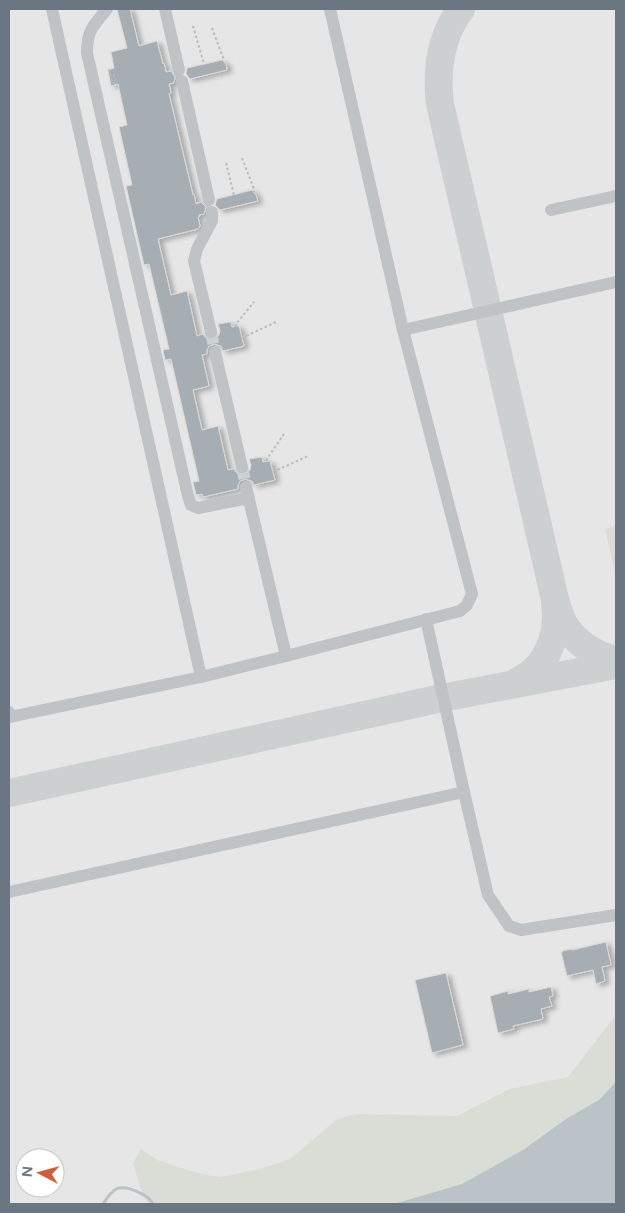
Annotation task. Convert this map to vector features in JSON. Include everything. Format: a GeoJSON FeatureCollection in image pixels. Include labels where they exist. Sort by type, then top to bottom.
{"type":"FeatureCollection","features":[{"type":"Feature","properties":{"kind":"lane"},"geometry":{"type":"LineString","coordinates":[[52,9],[201,677]]}},
{"type":"Feature","properties":{"kind":"lane"},"geometry":{"type":"LineString","coordinates":[[107,9],[92,27],[87,39],[86,53],[188,496],[191,505],[198,508],[248,493],[286,656]]}},
{"type":"Feature","properties":{"kind":"lane"},"geometry":{"type":"LineString","coordinates":[[165,9],[211,206],[212,221],[197,249],[194,261],[211,332]]}},
{"type":"Feature","properties":{"kind":"lane"},"geometry":{"type":"LineString","coordinates":[[9,715],[201,677],[460,611],[468,605],[472,594],[403,330],[330,9]]}},
{"type":"Feature","properties":{"kind":"lane"},"geometry":{"type":"LineString","coordinates":[[551,210],[616,196]]}},
{"type":"Feature","properties":{"kind":"lane"},"geometry":{"type":"LineString","coordinates":[[403,330],[616,282]]}},
{"type":"Feature","properties":{"kind":"lane"},"geometry":{"type":"LineString","coordinates":[[216,352],[242,467]]}},
{"type":"Feature","properties":{"kind":"lane"},"geometry":{"type":"LineString","coordinates":[[426,619],[488,895],[509,926],[522,930],[616,915]]}},
{"type":"Feature","properties":{"kind":"lane"},"geometry":{"type":"LineString","coordinates":[[9,892],[464,792]]}},
{"type":"Feature","properties":{"kind":"path"},"geometry":{"type":"LineString","coordinates":[[194,26],[204,64]]}},
{"type":"Feature","properties":{"kind":"path"},"geometry":{"type":"LineString","coordinates":[[212,28],[223,61]]}},
{"type":"Feature","properties":{"kind":"path"},"geometry":{"type":"LineString","coordinates":[[109,69],[112,83],[116,82],[113,71]]}},
{"type":"Feature","properties":{"kind":"path"},"geometry":{"type":"LineString","coordinates":[[242,158],[254,192]]}},
{"type":"Feature","properties":{"kind":"path"},"geometry":{"type":"LineString","coordinates":[[226,163],[234,195]]}},
{"type":"Feature","properties":{"kind":"path"},"geometry":{"type":"LineString","coordinates":[[236,327],[236,324],[254,302]]}},
{"type":"Feature","properties":{"kind":"path"},"geometry":{"type":"LineString","coordinates":[[242,338],[278,321]]}},
{"type":"Feature","properties":{"kind":"path"},"geometry":{"type":"LineString","coordinates":[[267,461],[284,434]]}},
{"type":"Feature","properties":{"kind":"path"},"geometry":{"type":"LineString","coordinates":[[273,472],[308,456]]}},
{"type":"Feature","properties":{"kind":"shaded area"},"geometry":{"type":"Polygon","coordinates":[[[9,9],[616,9],[616,1082],[394,1204],[9,1204],[9,9]]]}},
{"type":"Feature","properties":{"kind":"shaded area"},"geometry":{"type":"Polygon","coordinates":[[[616,526],[616,577],[605,529],[616,526]]]}},
{"type":"Feature","properties":{"kind":"shaded area"},"geometry":{"type":"Polygon","coordinates":[[[616,1015],[616,1204],[148,1204],[142,1193],[133,1163],[141,1149],[157,1160],[201,1174],[220,1177],[261,1169],[290,1159],[336,1120],[348,1116],[360,1114],[457,1116],[510,1089],[568,1077],[616,1015]]]}},
{"type":"Feature","properties":{"kind":"shaded area"},"geometry":{"type":"Polygon","coordinates":[[[616,1082],[616,1204],[394,1204],[462,1184],[523,1150],[566,1119],[599,1100],[616,1082]]]}},
{"type":"Feature","properties":{"kind":"building"},"geometry":{"type":"Polygon","coordinates":[[[117,9],[130,9],[139,46],[157,41],[166,72],[171,71],[175,77],[174,83],[169,84],[171,93],[169,94],[193,195],[196,204],[201,202],[206,207],[204,214],[198,217],[200,226],[198,229],[158,239],[171,295],[187,291],[197,336],[203,334],[208,340],[213,340],[219,335],[218,324],[231,322],[232,327],[239,326],[244,346],[223,351],[221,346],[214,344],[209,346],[207,354],[202,355],[209,386],[193,390],[202,430],[218,426],[228,470],[234,469],[239,475],[244,475],[250,470],[249,459],[262,457],[263,462],[270,461],[275,480],[254,485],[252,481],[245,479],[240,481],[238,489],[203,497],[202,494],[196,495],[193,482],[199,481],[171,359],[165,360],[163,350],[169,349],[149,264],[144,265],[126,186],[132,185],[119,127],[127,125],[118,84],[111,86],[108,70],[114,68],[111,52],[127,48],[117,9]]]}},
{"type":"Feature","properties":{"kind":"building"},"geometry":{"type":"Polygon","coordinates":[[[222,60],[226,64],[227,70],[190,79],[186,74],[187,68],[222,60]]]}},
{"type":"Feature","properties":{"kind":"building"},"geometry":{"type":"Polygon","coordinates":[[[252,190],[258,201],[220,210],[215,205],[217,199],[252,190]]]}},
{"type":"Feature","properties":{"kind":"building"},"geometry":{"type":"Polygon","coordinates":[[[606,942],[611,965],[602,967],[605,981],[596,984],[593,970],[567,976],[562,951],[606,942]]]}},
{"type":"Feature","properties":{"kind":"building"},"geometry":{"type":"Polygon","coordinates":[[[446,973],[463,1045],[432,1053],[415,980],[446,973]]]}},
{"type":"Feature","properties":{"kind":"building"},"geometry":{"type":"Polygon","coordinates":[[[551,987],[553,996],[549,997],[552,1006],[541,1009],[543,1019],[513,1026],[514,1029],[498,1033],[490,996],[508,991],[508,994],[529,989],[529,992],[551,987]]]}},
{"type":"Feature","properties":{"kind":"waterway"},"geometry":{"type":"LineString","coordinates":[[103,1204],[113,1191],[121,1188],[131,1189],[143,1194],[153,1204]]}},
{"type":"Feature","properties":{"kind":"taxiway"},"geometry":{"type":"LineString","coordinates":[[461,9],[448,31],[441,54],[439,66],[440,104],[554,595],[565,626],[577,640],[591,650],[616,660]]}},
{"type":"Feature","properties":{"kind":"taxiway"},"geometry":{"type":"LineString","coordinates":[[514,684],[531,673],[544,659],[552,641],[556,623],[555,603]]}},
{"type":"Feature","properties":{"kind":"taxiway"},"geometry":{"type":"LineString","coordinates":[[9,793],[442,698],[616,665]]}},
{"type":"Feature","properties":{"kind":"tunnel"},"geometry":{"type":"LineString","coordinates":[[211,332],[215,352]]}},
{"type":"Feature","properties":{"kind":"tunnel"},"geometry":{"type":"LineString","coordinates":[[242,467],[246,487]]}}]}
